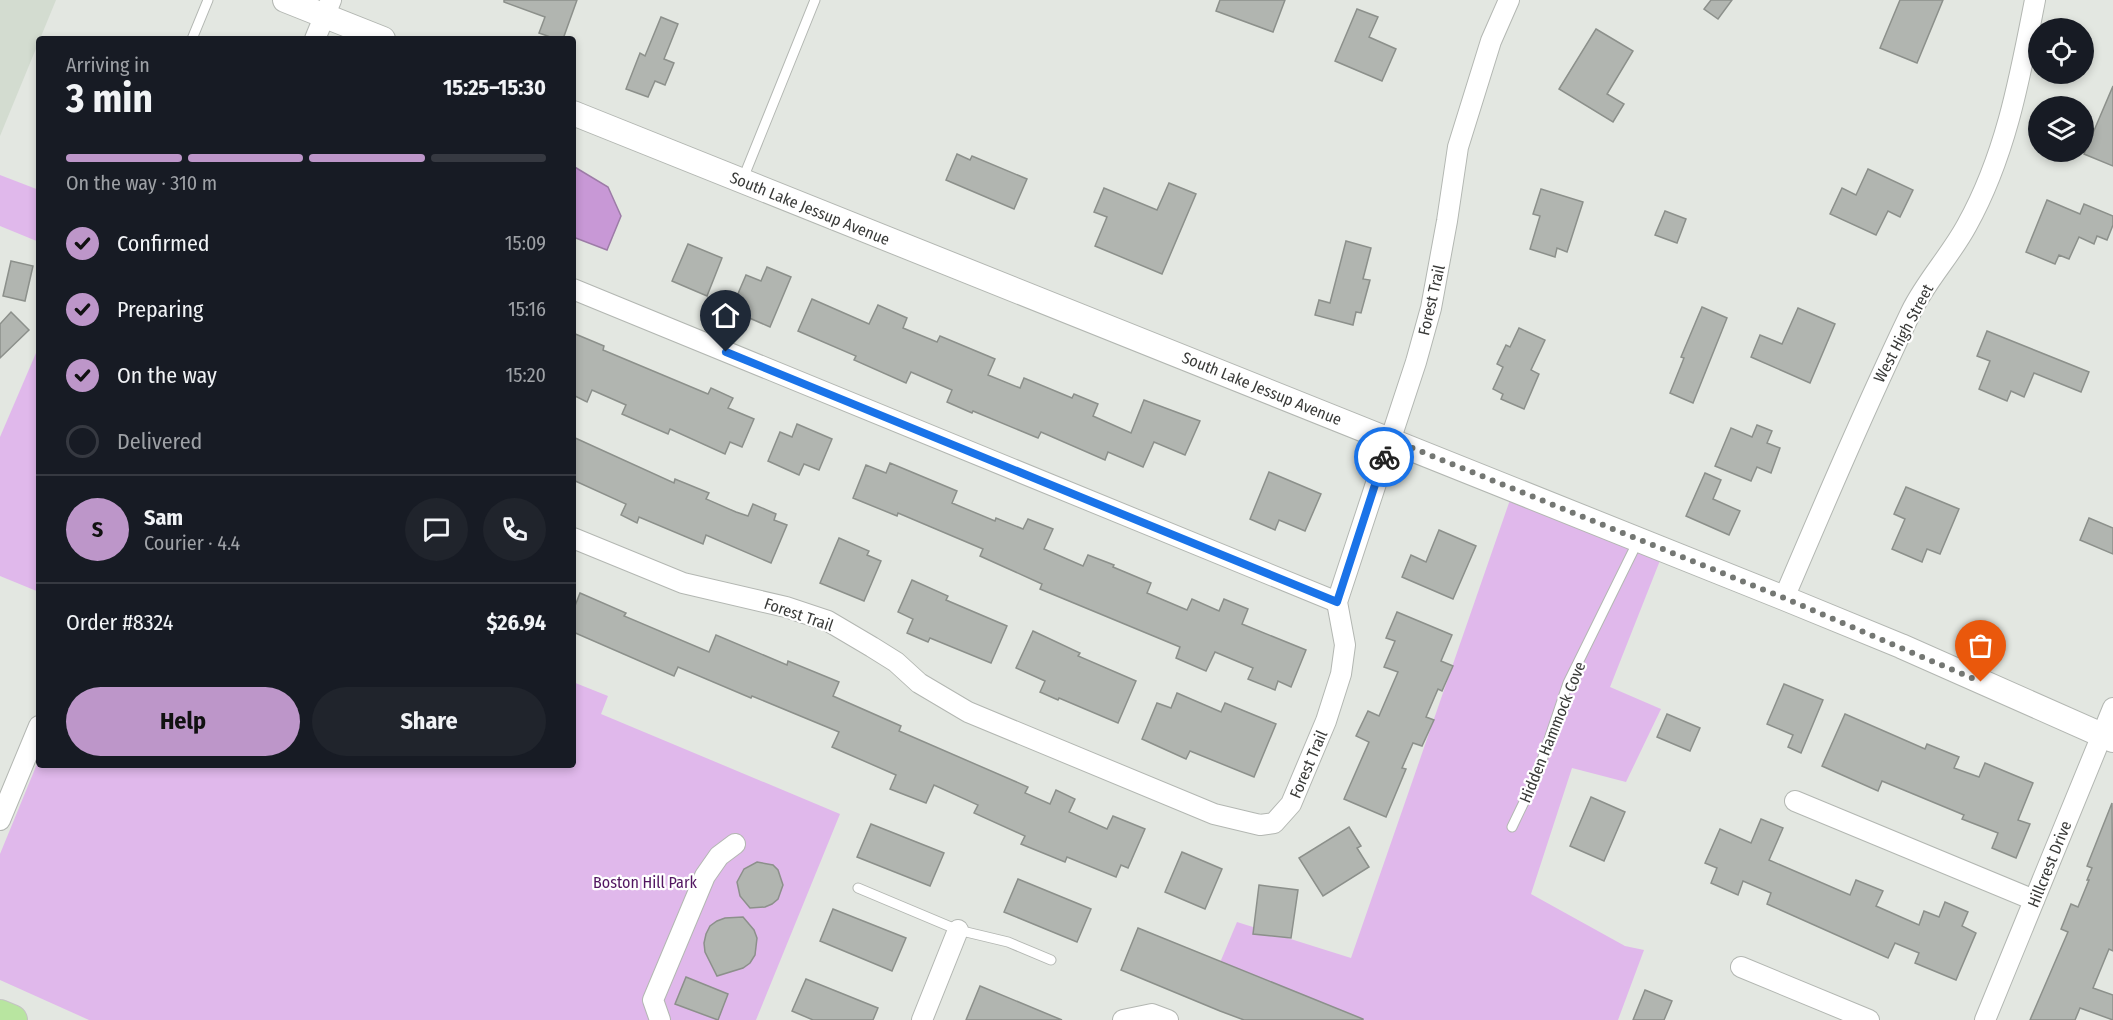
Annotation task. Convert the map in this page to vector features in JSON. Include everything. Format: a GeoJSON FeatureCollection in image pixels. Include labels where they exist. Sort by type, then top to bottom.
{"type":"FeatureCollection","features":[{"type":"Feature","properties":{"kind":"main road"},"geometry":{"type":"LineString","coordinates":[[0,1015],[12,1020]]}},
{"type":"Feature","properties":{"kind":"street"},"geometry":{"type":"LineString","coordinates":[[285,0],[327,8],[378,36]]}},
{"type":"Feature","properties":{"kind":"street","name":"Forest Trail"},"geometry":{"type":"LineString","coordinates":[[576,539],[683,583],[786,607],[828,621],[896,662],[918,683],[968,712],[1214,814],[1260,825],[1274,823],[1291,804],[1326,721],[1341,675],[1346,645],[1337,602],[1431,308],[1448,220],[1458,147],[1491,41],[1509,0]]}},
{"type":"Feature","properties":{"kind":"street","name":"West High Street"},"geometry":{"type":"LineString","coordinates":[[1784,598],[1870,397],[1910,314],[1967,225],[1994,167],[2015,101],[2035,0]]}},
{"type":"Feature","properties":{"kind":"street"},"geometry":{"type":"LineString","coordinates":[[316,36],[327,8]]}},
{"type":"Feature","properties":{"kind":"street","name":"South Lake Jessup Avenue"},"geometry":{"type":"LineString","coordinates":[[576,114],[1784,598],[1901,646],[2107,738]]}},
{"type":"Feature","properties":{"kind":"street"},"geometry":{"type":"LineString","coordinates":[[576,290],[1337,602]]}},
{"type":"Feature","properties":{"kind":"street","name":"Hillcrest Drive"},"geometry":{"type":"LineString","coordinates":[[1985,1020],[2034,900],[2107,738],[2113,708]]}},
{"type":"Feature","properties":{"kind":"street"},"geometry":{"type":"LineString","coordinates":[[0,820],[36,733]]}},
{"type":"Feature","properties":{"kind":"street"},"geometry":{"type":"LineString","coordinates":[[1795,801],[2034,900]]}},
{"type":"Feature","properties":{"kind":"street"},"geometry":{"type":"LineString","coordinates":[[660,1020],[653,1000],[705,876],[719,856],[735,844]]}},
{"type":"Feature","properties":{"kind":"street"},"geometry":{"type":"LineString","coordinates":[[922,1020],[958,930]]}},
{"type":"Feature","properties":{"kind":"street"},"geometry":{"type":"LineString","coordinates":[[1741,967],[1869,1020]]}},
{"type":"Feature","properties":{"kind":"street"},"geometry":{"type":"LineString","coordinates":[[1123,1020],[1152,1014],[1168,1020]]}},
{"type":"Feature","properties":{"kind":"lane"},"geometry":{"type":"LineString","coordinates":[[193,36],[208,0]]}},
{"type":"Feature","properties":{"kind":"lane"},"geometry":{"type":"LineString","coordinates":[[742,181],[815,0]]}},
{"type":"Feature","properties":{"kind":"lane","name":"Hidden Hammock Cove"},"geometry":{"type":"LineString","coordinates":[[1512,827],[1537,775],[1568,683],[1639,539]]}},
{"type":"Feature","properties":{"kind":"lane"},"geometry":{"type":"LineString","coordinates":[[858,888],[958,930],[1005,941],[1051,960]]}},
{"type":"Feature","properties":{"kind":"shaded area"},"geometry":{"type":"Polygon","coordinates":[[[0,0],[56,0],[41,36],[36,36],[36,49],[0,136],[0,0]]]}},
{"type":"Feature","properties":{"kind":"shaded area"},"geometry":{"type":"Polygon","coordinates":[[[576,168],[608,187],[621,216],[607,250],[576,238],[576,168]]]}},
{"type":"Feature","properties":{"kind":"green space"},"geometry":{"type":"Polygon","coordinates":[[[0,175],[36,189],[36,241],[0,226],[0,175]]]}},
{"type":"Feature","properties":{"kind":"green space"},"geometry":{"type":"Polygon","coordinates":[[[36,353],[36,591],[0,576],[0,437],[36,353]]]}},
{"type":"Feature","properties":{"kind":"green space"},"geometry":{"type":"Polygon","coordinates":[[[1511,497],[1661,558],[1610,687],[1661,709],[1626,782],[1572,768],[1531,894],[1625,946],[1644,950],[1618,1020],[1317,1020],[1214,977],[1237,922],[1351,958],[1511,497]]]}},
{"type":"Feature","properties":{"kind":"green space","name":"Boston Hill Park"},"geometry":{"type":"Polygon","coordinates":[[[576,683],[608,696],[601,714],[840,814],[756,1020],[89,1020],[0,980],[0,854],[36,766],[576,768],[576,683]]]}},
{"type":"Feature","properties":{"kind":"building"},"geometry":{"type":"Polygon","coordinates":[[[504,0],[577,0],[564,36],[548,36],[539,33],[545,17],[504,2],[504,0]]]}},
{"type":"Feature","properties":{"kind":"building"},"geometry":{"type":"Polygon","coordinates":[[[1220,0],[1285,0],[1273,32],[1216,11],[1220,0]]]}},
{"type":"Feature","properties":{"kind":"building"},"geometry":{"type":"Polygon","coordinates":[[[1711,0],[1732,0],[1718,19],[1704,9],[1711,0]]]}},
{"type":"Feature","properties":{"kind":"building"},"geometry":{"type":"Polygon","coordinates":[[[1900,0],[1943,0],[1917,63],[1880,48],[1900,0]]]}},
{"type":"Feature","properties":{"kind":"building"},"geometry":{"type":"Polygon","coordinates":[[[1357,9],[1378,17],[1369,37],[1396,49],[1382,81],[1335,61],[1357,9]]]}},
{"type":"Feature","properties":{"kind":"building"},"geometry":{"type":"Polygon","coordinates":[[[661,17],[678,24],[664,59],[674,63],[665,85],[655,81],[648,97],[626,89],[640,53],[645,56],[661,17]]]}},
{"type":"Feature","properties":{"kind":"building"},"geometry":{"type":"Polygon","coordinates":[[[1596,29],[1633,51],[1607,94],[1624,104],[1613,122],[1559,89],[1596,29]]]}},
{"type":"Feature","properties":{"kind":"building"},"geometry":{"type":"Polygon","coordinates":[[[2113,86],[2113,166],[2094,158],[2094,131],[2113,86]]]}},
{"type":"Feature","properties":{"kind":"building"},"geometry":{"type":"Polygon","coordinates":[[[957,154],[970,160],[972,156],[1027,179],[1014,209],[946,180],[957,154]]]}},
{"type":"Feature","properties":{"kind":"building"},"geometry":{"type":"Polygon","coordinates":[[[1868,169],[1913,190],[1900,217],[1888,211],[1876,235],[1830,214],[1842,188],[1856,195],[1868,169]]]}},
{"type":"Feature","properties":{"kind":"building"},"geometry":{"type":"Polygon","coordinates":[[[1169,183],[1196,194],[1162,274],[1095,246],[1107,217],[1094,212],[1104,188],[1157,210],[1169,183]]]}},
{"type":"Feature","properties":{"kind":"building"},"geometry":{"type":"Polygon","coordinates":[[[1541,189],[1583,202],[1567,252],[1557,248],[1555,257],[1530,249],[1540,216],[1533,214],[1541,189]]]}},
{"type":"Feature","properties":{"kind":"building"},"geometry":{"type":"Polygon","coordinates":[[[2047,200],[2080,214],[2084,204],[2113,216],[2113,225],[2107,240],[2097,236],[2094,244],[2079,237],[2069,259],[2059,255],[2055,264],[2026,252],[2047,200]]]}},
{"type":"Feature","properties":{"kind":"building"},"geometry":{"type":"Polygon","coordinates":[[[1665,211],[1686,219],[1677,243],[1655,235],[1665,211]]]}},
{"type":"Feature","properties":{"kind":"building"},"geometry":{"type":"Polygon","coordinates":[[[1346,241],[1371,248],[1363,279],[1370,280],[1361,313],[1356,312],[1353,325],[1315,315],[1319,300],[1330,303],[1346,241]]]}},
{"type":"Feature","properties":{"kind":"building"},"geometry":{"type":"Polygon","coordinates":[[[688,244],[722,258],[707,296],[672,281],[688,244]]]}},
{"type":"Feature","properties":{"kind":"building"},"geometry":{"type":"Polygon","coordinates":[[[11,261],[33,266],[25,301],[3,296],[11,261]]]}},
{"type":"Feature","properties":{"kind":"building"},"geometry":{"type":"Polygon","coordinates":[[[767,267],[791,277],[770,327],[731,310],[746,275],[761,281],[767,267]]]}},
{"type":"Feature","properties":{"kind":"building"},"geometry":{"type":"Polygon","coordinates":[[[812,299],[869,324],[878,305],[907,318],[903,328],[937,342],[940,336],[995,359],[988,375],[1020,388],[1024,378],[1072,398],[1074,394],[1098,404],[1093,416],[1131,433],[1144,400],[1200,421],[1185,455],[1154,442],[1143,467],[1108,452],[1105,460],[1041,432],[1038,438],[973,411],[972,413],[947,402],[952,390],[911,372],[906,383],[854,360],[856,356],[798,331],[812,299]]]}},
{"type":"Feature","properties":{"kind":"building"},"geometry":{"type":"Polygon","coordinates":[[[1702,307],[1727,318],[1693,403],[1670,393],[1684,358],[1681,357],[1702,307]]]}},
{"type":"Feature","properties":{"kind":"building"},"geometry":{"type":"Polygon","coordinates":[[[1798,308],[1835,324],[1810,383],[1751,357],[1760,335],[1782,344],[1798,308]]]}},
{"type":"Feature","properties":{"kind":"building"},"geometry":{"type":"Polygon","coordinates":[[[11,312],[29,330],[0,358],[0,324],[11,312]]]}},
{"type":"Feature","properties":{"kind":"building"},"geometry":{"type":"Polygon","coordinates":[[[1519,328],[1545,340],[1531,370],[1539,374],[1524,409],[1501,399],[1503,394],[1493,389],[1503,367],[1497,364],[1506,345],[1510,347],[1519,328]]]}},
{"type":"Feature","properties":{"kind":"building"},"geometry":{"type":"Polygon","coordinates":[[[1987,331],[2089,372],[2081,392],[2034,373],[2024,397],[2011,391],[2007,401],[1979,389],[1990,361],[1977,356],[1987,331]]]}},
{"type":"Feature","properties":{"kind":"building"},"geometry":{"type":"Polygon","coordinates":[[[576,334],[604,346],[603,350],[708,394],[711,388],[733,398],[728,408],[754,419],[742,447],[730,442],[725,454],[670,429],[668,434],[622,414],[626,405],[592,390],[587,402],[576,396],[576,334]]]}},
{"type":"Feature","properties":{"kind":"building"},"geometry":{"type":"Polygon","coordinates":[[[797,424],[832,439],[819,470],[804,464],[799,475],[768,461],[780,432],[792,437],[797,424]]]}},
{"type":"Feature","properties":{"kind":"building"},"geometry":{"type":"Polygon","coordinates":[[[1757,425],[1772,431],[1767,443],[1780,448],[1771,473],[1757,467],[1751,481],[1715,466],[1731,428],[1752,437],[1757,425]]]}},
{"type":"Feature","properties":{"kind":"building"},"geometry":{"type":"Polygon","coordinates":[[[576,438],[674,483],[675,479],[709,493],[706,499],[736,512],[748,516],[753,504],[776,514],[774,520],[787,525],[771,563],[706,535],[703,544],[639,517],[637,523],[621,515],[626,504],[576,481],[576,438]]]}},
{"type":"Feature","properties":{"kind":"building"},"geometry":{"type":"Polygon","coordinates":[[[890,463],[957,491],[952,503],[995,521],[996,518],[1023,529],[1028,519],[1053,529],[1044,549],[1083,566],[1088,555],[1114,565],[1113,567],[1151,583],[1147,593],[1187,610],[1192,599],[1219,611],[1224,599],[1248,609],[1242,624],[1306,650],[1291,687],[1278,681],[1275,690],[1248,679],[1253,668],[1215,652],[1206,671],[1176,658],[1180,647],[1040,589],[1042,584],[980,556],[983,549],[898,513],[897,516],[853,498],[866,465],[886,473],[890,463]]]}},
{"type":"Feature","properties":{"kind":"building"},"geometry":{"type":"Polygon","coordinates":[[[1269,472],[1321,494],[1305,531],[1279,520],[1275,530],[1250,519],[1269,472]]]}},
{"type":"Feature","properties":{"kind":"building"},"geometry":{"type":"Polygon","coordinates":[[[1705,473],[1721,480],[1713,499],[1740,511],[1729,535],[1686,516],[1705,473]]]}},
{"type":"Feature","properties":{"kind":"building"},"geometry":{"type":"Polygon","coordinates":[[[1906,487],[1959,509],[1940,554],[1927,549],[1922,562],[1892,549],[1905,519],[1894,514],[1906,487]]]}},
{"type":"Feature","properties":{"kind":"building"},"geometry":{"type":"Polygon","coordinates":[[[2089,518],[2113,528],[2113,554],[2080,540],[2089,518]]]}},
{"type":"Feature","properties":{"kind":"building"},"geometry":{"type":"Polygon","coordinates":[[[1439,530],[1476,546],[1453,599],[1402,577],[1411,555],[1426,562],[1439,530]]]}},
{"type":"Feature","properties":{"kind":"building"},"geometry":{"type":"Polygon","coordinates":[[[839,538],[869,551],[867,555],[881,561],[864,601],[820,583],[839,538]]]}},
{"type":"Feature","properties":{"kind":"building"},"geometry":{"type":"Polygon","coordinates":[[[912,580],[948,596],[946,600],[1007,626],[991,663],[930,638],[928,642],[907,633],[913,619],[898,612],[912,580]]]}},
{"type":"Feature","properties":{"kind":"building"},"geometry":{"type":"Polygon","coordinates":[[[580,593],[626,613],[624,616],[709,652],[716,635],[787,665],[788,661],[839,682],[833,696],[901,726],[899,731],[1028,787],[1025,793],[1050,804],[1056,790],[1075,799],[1069,812],[1107,829],[1113,816],[1145,829],[1128,868],[1121,865],[1116,877],[1067,857],[1065,862],[1021,844],[1025,836],[974,813],[978,805],[934,785],[926,803],[890,789],[896,775],[832,747],[839,732],[678,667],[674,676],[576,633],[576,603],[580,593]]]}},
{"type":"Feature","properties":{"kind":"building"},"geometry":{"type":"Polygon","coordinates":[[[1397,612],[1452,635],[1441,661],[1453,666],[1442,691],[1438,689],[1426,717],[1434,720],[1422,746],[1413,743],[1402,768],[1406,769],[1386,817],[1344,799],[1369,742],[1356,736],[1368,711],[1379,716],[1398,672],[1384,667],[1395,641],[1386,638],[1397,612]]]}},
{"type":"Feature","properties":{"kind":"building"},"geometry":{"type":"Polygon","coordinates":[[[1033,631],[1080,653],[1078,656],[1136,681],[1118,723],[1040,692],[1045,681],[1016,668],[1033,631]]]}},
{"type":"Feature","properties":{"kind":"building"},"geometry":{"type":"Polygon","coordinates":[[[1784,684],[1823,700],[1801,753],[1788,747],[1793,735],[1767,724],[1784,684]]]}},
{"type":"Feature","properties":{"kind":"building"},"geometry":{"type":"Polygon","coordinates":[[[1177,693],[1221,712],[1225,703],[1276,724],[1254,777],[1190,751],[1186,759],[1142,739],[1157,703],[1171,708],[1177,693]]]}},
{"type":"Feature","properties":{"kind":"building"},"geometry":{"type":"Polygon","coordinates":[[[1667,714],[1700,728],[1690,751],[1657,737],[1667,714]]]}},
{"type":"Feature","properties":{"kind":"building"},"geometry":{"type":"Polygon","coordinates":[[[1845,714],[1925,749],[1927,744],[1959,757],[1954,768],[1979,777],[1985,763],[2033,783],[2018,820],[2030,824],[2016,858],[1992,848],[1998,833],[1962,819],[1964,815],[1882,781],[1878,791],[1822,766],[1845,714]]]}},
{"type":"Feature","properties":{"kind":"building"},"geometry":{"type":"Polygon","coordinates":[[[1591,797],[1625,812],[1604,861],[1570,846],[1591,797]]]}},
{"type":"Feature","properties":{"kind":"building"},"geometry":{"type":"Polygon","coordinates":[[[2112,803],[2113,951],[2109,949],[2093,988],[2113,995],[2113,1020],[2080,1008],[2075,1020],[2030,1020],[2068,932],[2061,929],[2071,904],[2078,907],[2089,880],[2087,880],[2092,868],[2087,866],[2112,803]]]}},
{"type":"Feature","properties":{"kind":"building"},"geometry":{"type":"Polygon","coordinates":[[[1761,819],[1783,828],[1769,860],[1850,895],[1856,880],[1883,891],[1876,906],[1919,925],[1924,911],[1939,917],[1945,902],[1968,912],[1962,926],[1976,933],[1956,980],[1915,963],[1919,953],[1895,943],[1888,958],[1767,904],[1771,893],[1743,881],[1738,895],[1711,883],[1717,868],[1705,863],[1720,829],[1751,843],[1761,819]]]}},
{"type":"Feature","properties":{"kind":"building"},"geometry":{"type":"Polygon","coordinates":[[[871,824],[944,853],[930,886],[857,857],[871,824]]]}},
{"type":"Feature","properties":{"kind":"building"},"geometry":{"type":"Polygon","coordinates":[[[1349,827],[1361,846],[1357,848],[1369,867],[1323,896],[1299,858],[1349,827]]]}},
{"type":"Feature","properties":{"kind":"building"},"geometry":{"type":"Polygon","coordinates":[[[1182,852],[1222,869],[1205,909],[1165,892],[1182,852]]]}},
{"type":"Feature","properties":{"kind":"building"},"geometry":{"type":"Polygon","coordinates":[[[757,862],[773,865],[778,870],[783,885],[778,899],[772,904],[750,908],[740,896],[737,882],[744,869],[757,862]]]}},
{"type":"Feature","properties":{"kind":"building"},"geometry":{"type":"Polygon","coordinates":[[[1018,879],[1091,909],[1077,942],[1004,912],[1018,879]]]}},
{"type":"Feature","properties":{"kind":"building"},"geometry":{"type":"Polygon","coordinates":[[[1259,885],[1298,890],[1291,938],[1253,934],[1259,885]]]}},
{"type":"Feature","properties":{"kind":"building"},"geometry":{"type":"Polygon","coordinates":[[[833,909],[906,938],[892,971],[820,941],[833,909]]]}},
{"type":"Feature","properties":{"kind":"building"},"geometry":{"type":"Polygon","coordinates":[[[743,917],[754,930],[757,938],[755,955],[743,968],[717,976],[705,952],[706,934],[710,926],[717,921],[743,917]]]}},
{"type":"Feature","properties":{"kind":"building"},"geometry":{"type":"Polygon","coordinates":[[[1138,928],[1363,1020],[1244,1020],[1220,1011],[1121,970],[1138,928]]]}},
{"type":"Feature","properties":{"kind":"building"},"geometry":{"type":"Polygon","coordinates":[[[686,977],[728,994],[718,1020],[675,1004],[686,977]]]}},
{"type":"Feature","properties":{"kind":"building"},"geometry":{"type":"Polygon","coordinates":[[[806,979],[878,1008],[873,1020],[813,1020],[792,1011],[806,979]]]}},
{"type":"Feature","properties":{"kind":"building"},"geometry":{"type":"Polygon","coordinates":[[[980,986],[1062,1020],[966,1020],[980,986]]]}},
{"type":"Feature","properties":{"kind":"building"},"geometry":{"type":"Polygon","coordinates":[[[1645,990],[1672,1001],[1664,1020],[1633,1020],[1645,990]]]}},
{"type":"Feature","properties":{"kind":"way so far"},"geometry":{"type":"LineString","coordinates":[[1384,457],[1390,439],[1901,646],[1981,682]]}},
{"type":"Feature","properties":{"kind":"route"},"geometry":{"type":"LineString","coordinates":[[726,352],[1337,602],[1384,457]]}}]}
